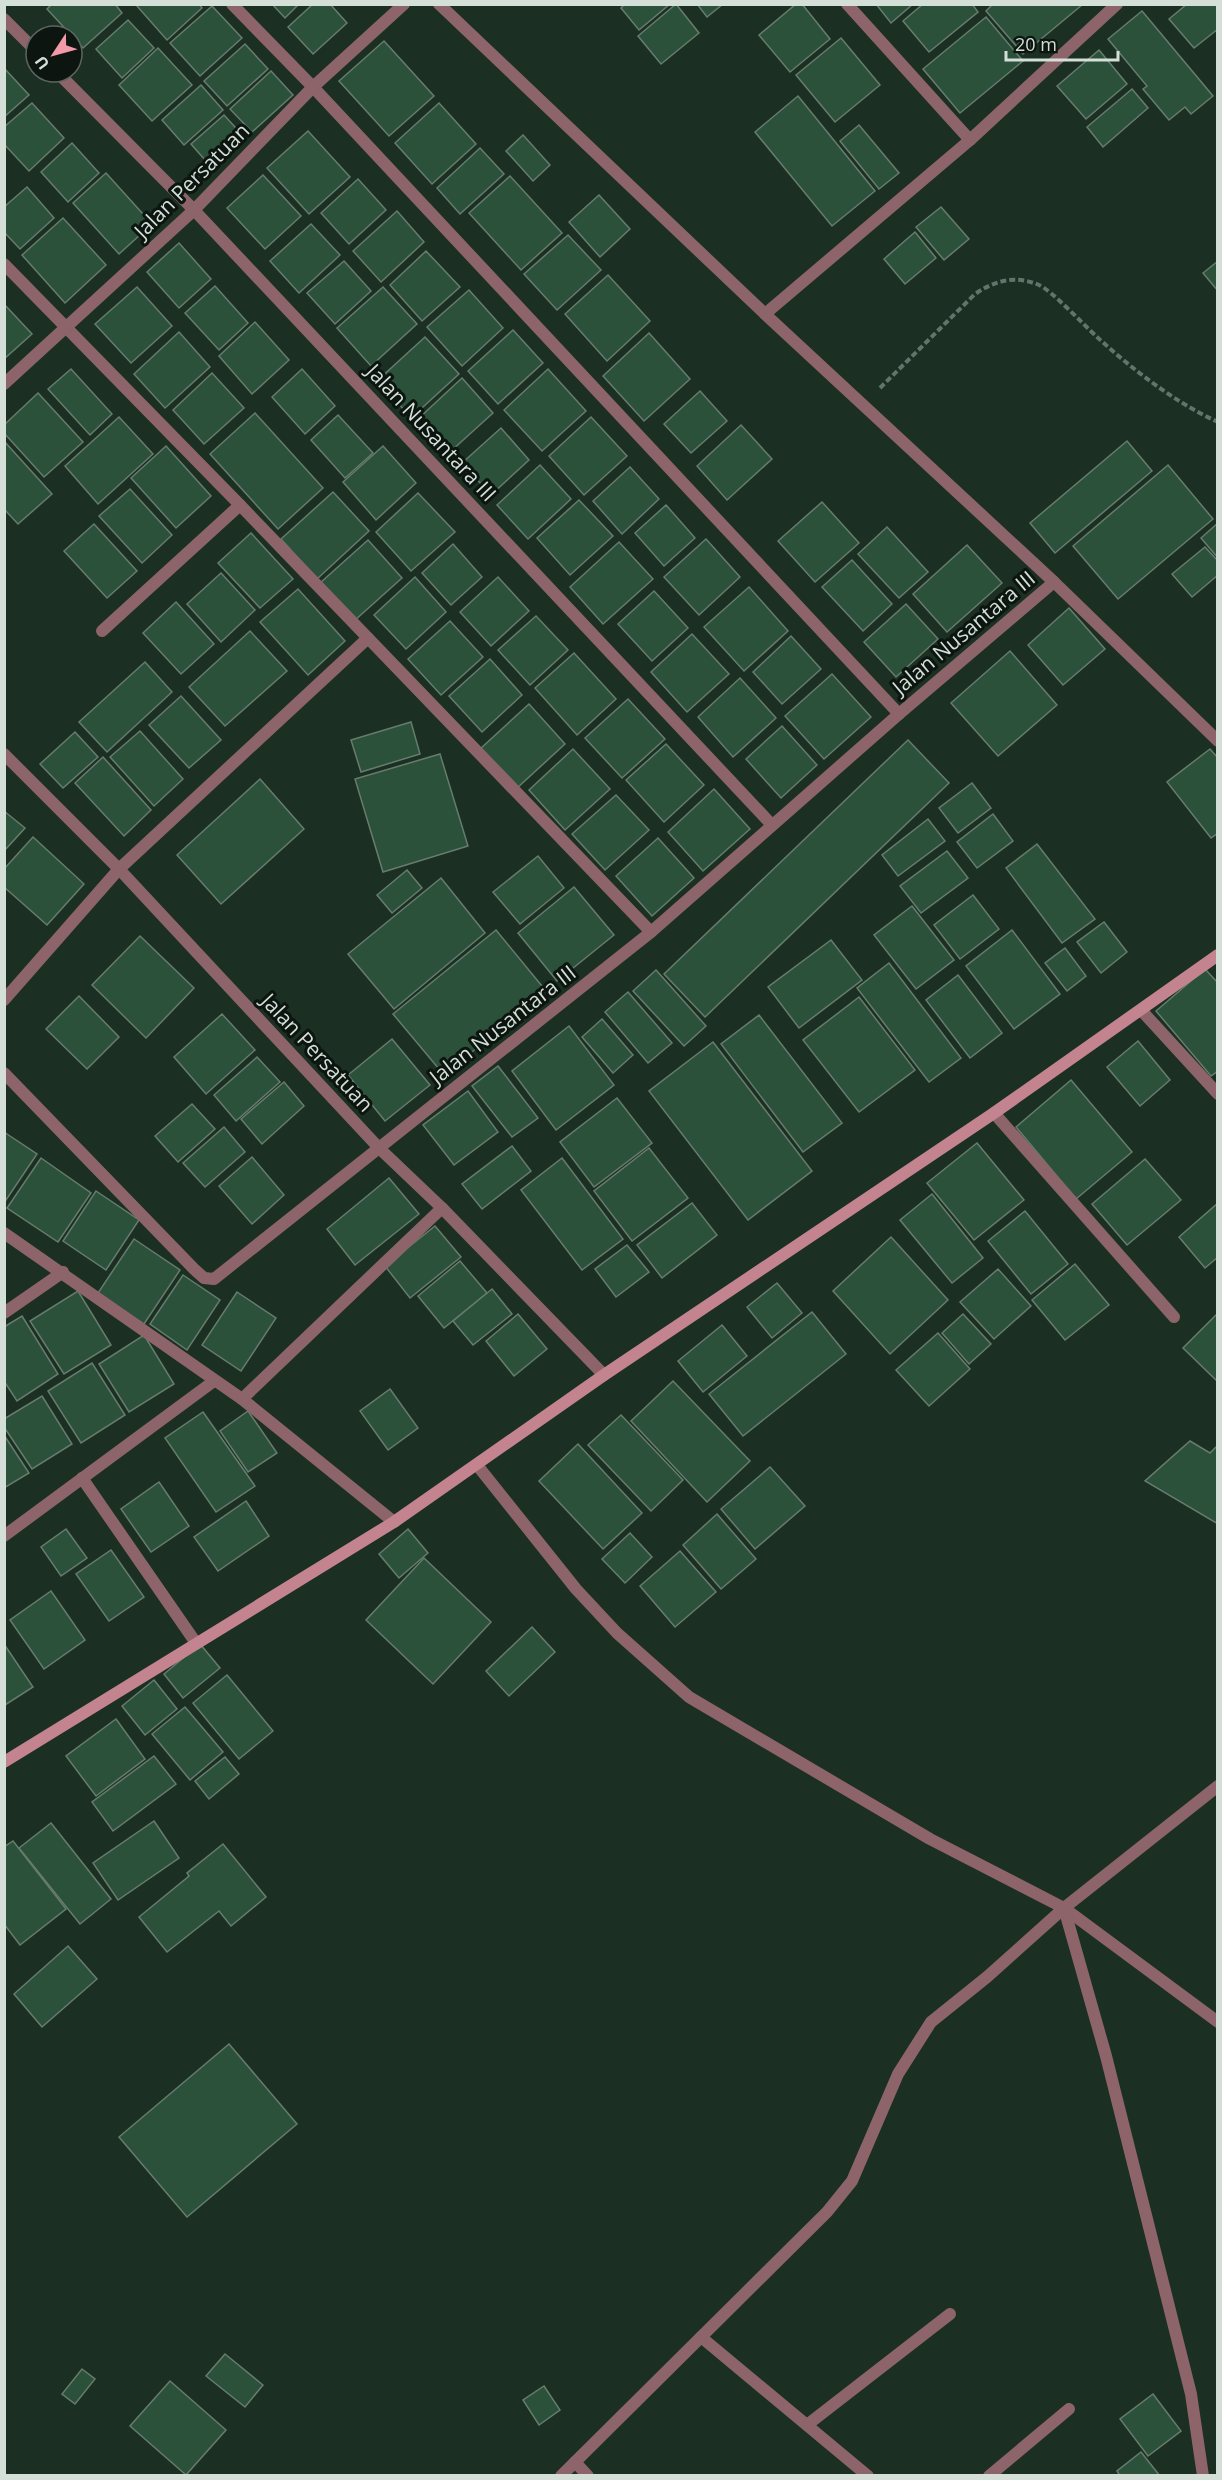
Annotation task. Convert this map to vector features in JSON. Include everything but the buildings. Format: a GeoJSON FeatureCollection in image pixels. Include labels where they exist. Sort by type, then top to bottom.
{"type":"FeatureCollection","features":[{"type":"Feature","properties":{"kind":"main road"},"geometry":{"type":"LineString","coordinates":[[4,1762],[394,1522],[604,1375],[994,1113],[1218,955]]}},
{"type":"Feature","properties":{"kind":"street","name":"Jalan Nusantara III"},"geometry":{"type":"LineString","coordinates":[[232,4],[313,87],[899,714]]}},
{"type":"Feature","properties":{"kind":"street","name":"Jalan Persatuan"},"geometry":{"type":"LineString","coordinates":[[4,384],[194,210],[313,87],[404,4]]}},
{"type":"Feature","properties":{"kind":"street"},"geometry":{"type":"LineString","coordinates":[[439,4],[765,314],[1054,582],[1218,741]]}},
{"type":"Feature","properties":{"kind":"street"},"geometry":{"type":"LineString","coordinates":[[847,4],[970,140]]}},
{"type":"Feature","properties":{"kind":"street"},"geometry":{"type":"LineString","coordinates":[[765,314],[970,140],[1114,5]]}},
{"type":"Feature","properties":{"kind":"street"},"geometry":{"type":"LineString","coordinates":[[4,19],[24,39]]}},
{"type":"Feature","properties":{"kind":"street","name":"Jalan Nusantara III"},"geometry":{"type":"LineString","coordinates":[[69,84],[194,210],[772,825]]}},
{"type":"Feature","properties":{"kind":"street"},"geometry":{"type":"LineString","coordinates":[[4,264],[240,505],[651,932]]}},
{"type":"Feature","properties":{"kind":"street"},"geometry":{"type":"LineString","coordinates":[[102,631],[240,505]]}},
{"type":"Feature","properties":{"kind":"street","name":"Jalan Nusantara III"},"geometry":{"type":"LineString","coordinates":[[4,1073],[204,1278],[214,1279],[651,932],[899,714],[1054,582]]}},
{"type":"Feature","properties":{"kind":"street"},"geometry":{"type":"LineString","coordinates":[[4,1000],[119,869],[368,638]]}},
{"type":"Feature","properties":{"kind":"street","name":"Jalan Persatuan"},"geometry":{"type":"LineString","coordinates":[[4,754],[119,869],[379,1148],[442,1208],[604,1375]]}},
{"type":"Feature","properties":{"kind":"street"},"geometry":{"type":"LineString","coordinates":[[1141,1010],[1218,1094]]}},
{"type":"Feature","properties":{"kind":"street"},"geometry":{"type":"LineString","coordinates":[[994,1113],[1174,1317]]}},
{"type":"Feature","properties":{"kind":"street"},"geometry":{"type":"LineString","coordinates":[[242,1399],[442,1208]]}},
{"type":"Feature","properties":{"kind":"street"},"geometry":{"type":"LineString","coordinates":[[4,1233],[242,1399],[394,1522]]}},
{"type":"Feature","properties":{"kind":"street"},"geometry":{"type":"LineString","coordinates":[[4,1313],[63,1272]]}},
{"type":"Feature","properties":{"kind":"street"},"geometry":{"type":"LineString","coordinates":[[4,1536],[214,1381]]}},
{"type":"Feature","properties":{"kind":"street"},"geometry":{"type":"LineString","coordinates":[[477,1465],[576,1589],[617,1633],[688,1697],[930,1839],[1064,1908],[1218,2022]]}},
{"type":"Feature","properties":{"kind":"street"},"geometry":{"type":"LineString","coordinates":[[82,1478],[196,1643]]}},
{"type":"Feature","properties":{"kind":"street"},"geometry":{"type":"LineString","coordinates":[[561,2475],[827,2212],[852,2181],[898,2074],[931,2022],[987,1977],[1064,1908],[1218,1786]]}},
{"type":"Feature","properties":{"kind":"street"},"geometry":{"type":"LineString","coordinates":[[1064,1908],[1106,2056],[1191,2394],[1203,2475]]}},
{"type":"Feature","properties":{"kind":"street"},"geometry":{"type":"LineString","coordinates":[[807,2425],[950,2314]]}},
{"type":"Feature","properties":{"kind":"street"},"geometry":{"type":"LineString","coordinates":[[701,2337],[868,2475]]}},
{"type":"Feature","properties":{"kind":"street"},"geometry":{"type":"LineString","coordinates":[[989,2475],[1069,2409]]}},
{"type":"Feature","properties":{"kind":"street"},"geometry":{"type":"LineString","coordinates":[[575,2462],[588,2475]]}},
{"type":"Feature","properties":{"kind":"path"},"geometry":{"type":"LineString","coordinates":[[863,405],[975,294],[996,282],[1017,279],[1041,285],[1113,351],[1180,401],[1218,422]]}}]}
